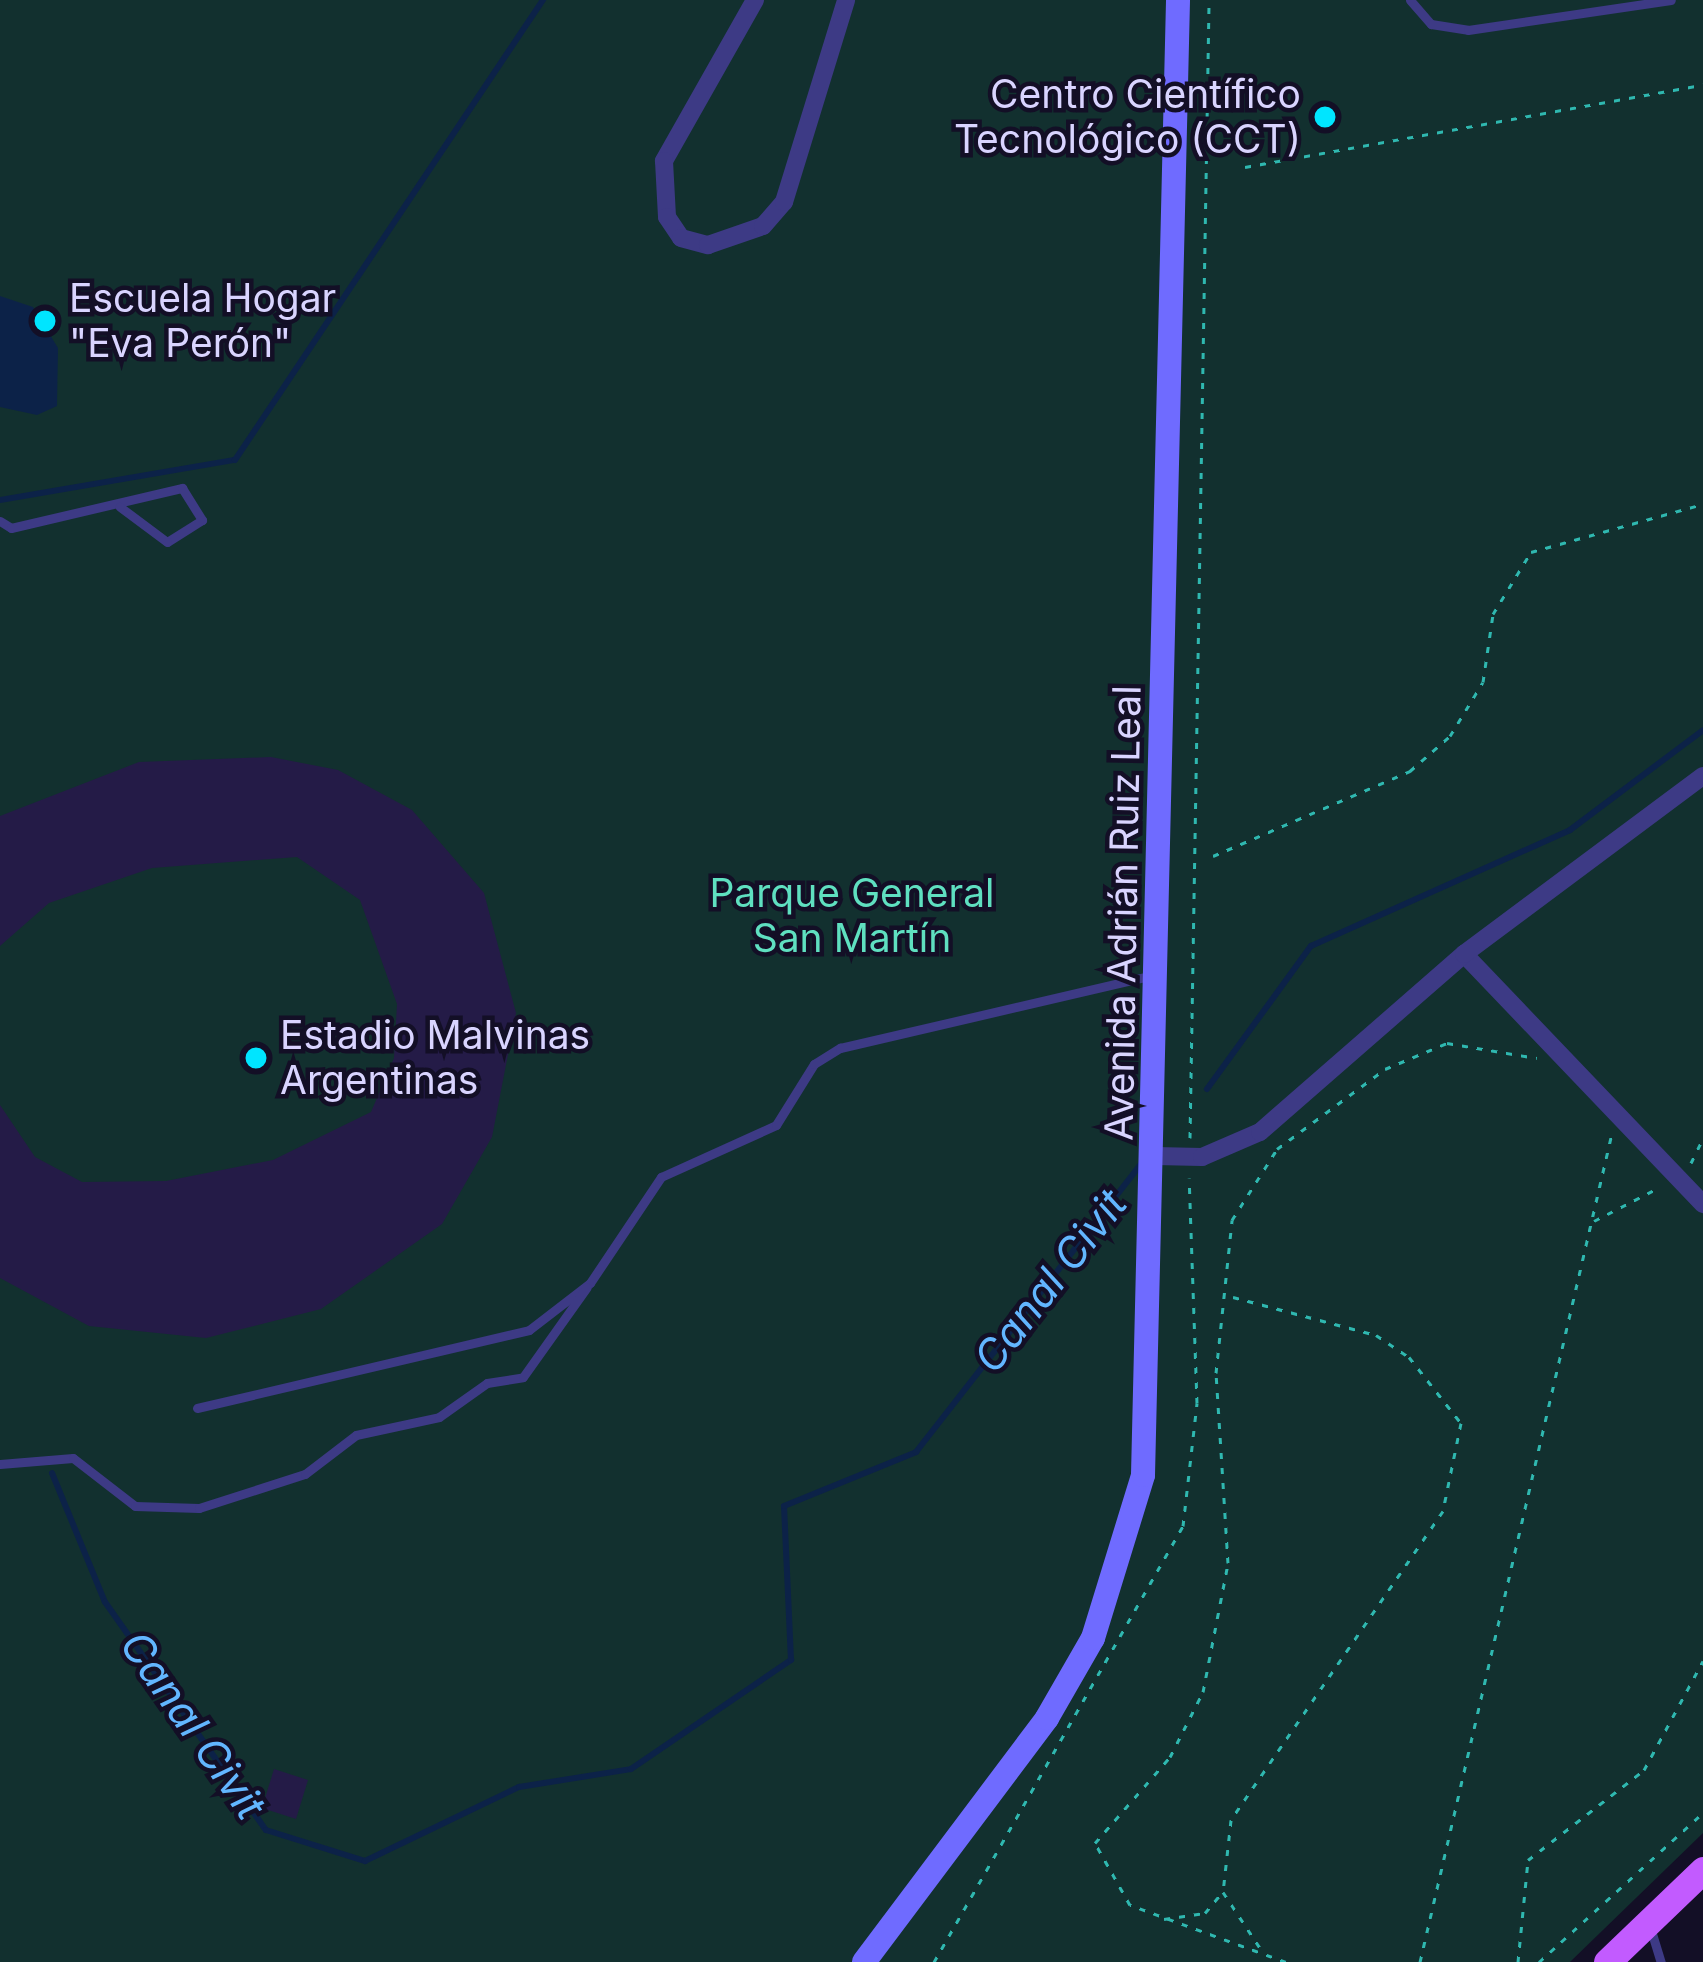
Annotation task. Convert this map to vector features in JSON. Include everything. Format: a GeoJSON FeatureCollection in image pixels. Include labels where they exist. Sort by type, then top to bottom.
{"type":"FeatureCollection","features":[{"type":"Feature","properties":{"kind":"main road"},"geometry":{"type":"LineString","coordinates":[[1607,1962],[1703,1870]]}},
{"type":"Feature","properties":{"kind":"street"},"geometry":{"type":"LineString","coordinates":[[755,0],[664,161],[668,217],[681,238],[708,245],[763,226],[784,202],[845,0]]}},
{"type":"Feature","properties":{"kind":"street","name":"Avenida Adrián Ruiz Leal"},"geometry":{"type":"LineString","coordinates":[[864,1962],[1047,1718],[1123,1564],[1143,1475],[1156,1156],[1178,0]]}},
{"type":"Feature","properties":{"kind":"street"},"geometry":{"type":"LineString","coordinates":[[1156,1156],[1202,1157],[1260,1132],[1464,954],[1703,776]]}},
{"type":"Feature","properties":{"kind":"street"},"geometry":{"type":"LineString","coordinates":[[1464,954],[1615,1118],[1703,1204]]}},
{"type":"Feature","properties":{"kind":"lane"},"geometry":{"type":"LineString","coordinates":[[1410,0],[1431,24],[1468,31],[1671,0]]}},
{"type":"Feature","properties":{"kind":"lane"},"geometry":{"type":"LineString","coordinates":[[0,521],[120,507],[182,488],[202,520],[167,542],[120,507]]}},
{"type":"Feature","properties":{"kind":"lane"},"geometry":{"type":"LineString","coordinates":[[0,1464],[73,1458],[135,1506],[199,1508],[305,1474],[356,1435],[439,1417],[487,1383],[523,1377],[661,1177],[776,1125],[814,1064],[840,1048],[1156,975]]}},
{"type":"Feature","properties":{"kind":"lane"},"geometry":{"type":"LineString","coordinates":[[196,1408],[529,1330],[590,1283]]}},
{"type":"Feature","properties":{"kind":"lane"},"geometry":{"type":"LineString","coordinates":[[1648,1922],[1661,1962]]}},
{"type":"Feature","properties":{"kind":"path"},"geometry":{"type":"LineString","coordinates":[[1245,167],[1703,85]]}},
{"type":"Feature","properties":{"kind":"path"},"geometry":{"type":"LineString","coordinates":[[1213,856],[1410,770],[1450,736],[1483,682],[1513,568],[1532,552],[1703,504]]}},
{"type":"Feature","properties":{"kind":"path"},"geometry":{"type":"LineString","coordinates":[[1286,1962],[1261,1949],[1156,1920],[1130,1905],[1094,1843],[1170,1757],[1203,1692],[1228,1563],[1216,1373],[1230,1296],[1232,1220],[1247,1185],[1385,1069],[1447,1043],[1568,1066]]}},
{"type":"Feature","properties":{"kind":"path"},"geometry":{"type":"LineString","coordinates":[[1420,1962],[1615,1118]]}},
{"type":"Feature","properties":{"kind":"path"},"geometry":{"type":"LineString","coordinates":[[1593,1222],[1676,1179],[1703,1138]]}},
{"type":"Feature","properties":{"kind":"path"},"geometry":{"type":"LineString","coordinates":[[1156,1920],[1205,1913],[1223,1892],[1231,1820],[1443,1511],[1462,1459],[1461,1423],[1409,1357],[1376,1335],[1230,1296]]}},
{"type":"Feature","properties":{"kind":"path"},"geometry":{"type":"LineString","coordinates":[[1518,1962],[1528,1860],[1644,1771],[1703,1661]]}},
{"type":"Feature","properties":{"kind":"path"},"geometry":{"type":"LineString","coordinates":[[1539,1962],[1703,1813]]}},
{"type":"Feature","properties":{"kind":"path"},"geometry":{"type":"LineString","coordinates":[[1223,1892],[1261,1949]]}},
{"type":"Feature","properties":{"kind":"green space","name":"Parque General San Martín"},"geometry":{"type":"Polygon","coordinates":[[[0,0],[1703,0],[1703,1833],[1570,1962],[0,1962],[0,0]]]}},
{"type":"Feature","properties":{"kind":"water"},"geometry":{"type":"Polygon","coordinates":[[[0,296],[33,307],[58,348],[57,406],[37,415],[0,407],[0,296]]]}},
{"type":"Feature","properties":{"kind":"building"},"geometry":{"type":"Polygon","coordinates":[[[271,757],[338,770],[412,810],[484,893],[516,1013],[492,1137],[442,1224],[321,1309],[206,1338],[89,1326],[0,1278],[0,1105],[35,1157],[82,1182],[166,1181],[273,1160],[371,1112],[394,1058],[397,1004],[360,900],[297,857],[152,868],[49,903],[0,946],[0,816],[139,762],[271,757]]]}},
{"type":"Feature","properties":{"kind":"building"},"geometry":{"type":"Polygon","coordinates":[[[274,1769],[308,1780],[296,1819],[262,1808],[274,1769]]]}},
{"type":"Feature","properties":{"kind":"waterway"},"geometry":{"type":"LineString","coordinates":[[0,500],[235,460],[543,0]]}},
{"type":"Feature","properties":{"kind":"waterway","name":"Canal Civit"},"geometry":{"type":"LineString","coordinates":[[1207,1089],[1311,946],[1570,830],[1703,730]]}},
{"type":"Feature","properties":{"kind":"waterway","name":"Canal Civit"},"geometry":{"type":"LineString","coordinates":[[52,1473],[105,1602],[266,1830],[365,1861],[519,1787],[631,1769],[791,1660],[784,1506],[916,1452],[1140,1165]]}},
{"type":"Feature","properties":{"kind":"place","name":"Centro Científico Tecnológico (CCT)"},"geometry":{"type":"Point","coordinates":[1325,117]}},
{"type":"Feature","properties":{"kind":"place","name":"Escuela Hogar \"Eva Perón\""},"geometry":{"type":"Point","coordinates":[45,321]}},
{"type":"Feature","properties":{"kind":"place","name":"Estadio Malvinas Argentinas"},"geometry":{"type":"Point","coordinates":[256,1058]}}]}
